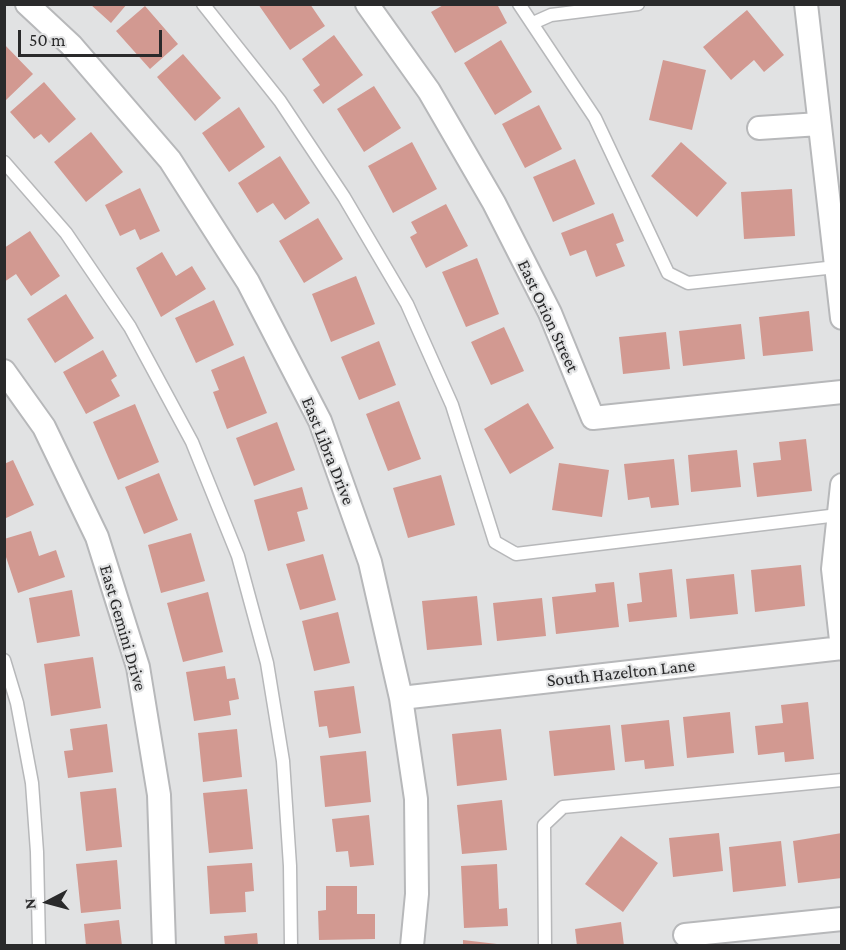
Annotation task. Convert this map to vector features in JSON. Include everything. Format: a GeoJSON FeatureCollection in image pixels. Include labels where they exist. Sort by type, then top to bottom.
{"type":"FeatureCollection","features":[{"type":"Feature","properties":{"kind":"street","name":"East Libra Drive"},"geometry":{"type":"LineString","coordinates":[[27,4],[71,45],[170,160],[248,282],[320,421],[370,562],[400,698],[416,799],[417,894],[412,945]]}},
{"type":"Feature","properties":{"kind":"street","name":"East Orion Street"},"geometry":{"type":"LineString","coordinates":[[367,4],[429,91],[494,203],[550,313],[593,418],[842,392]]}},
{"type":"Feature","properties":{"kind":"street"},"geometry":{"type":"LineString","coordinates":[[806,4],[842,318]]}},
{"type":"Feature","properties":{"kind":"street"},"geometry":{"type":"LineString","coordinates":[[759,128],[819,124]]}},
{"type":"Feature","properties":{"kind":"street","name":"East Gemini Drive"},"geometry":{"type":"LineString","coordinates":[[4,371],[44,427],[97,537],[138,667],[159,795],[164,945]]}},
{"type":"Feature","properties":{"kind":"street"},"geometry":{"type":"LineString","coordinates":[[842,485],[833,569],[842,649]]}},
{"type":"Feature","properties":{"kind":"street","name":"South Hazelton Lane"},"geometry":{"type":"LineString","coordinates":[[400,698],[842,649]]}},
{"type":"Feature","properties":{"kind":"street"},"geometry":{"type":"LineString","coordinates":[[685,935],[842,919]]}},
{"type":"Feature","properties":{"kind":"lane"},"geometry":{"type":"LineString","coordinates":[[203,4],[280,101],[344,197],[406,304],[452,405],[495,542],[516,554],[838,515]]}},
{"type":"Feature","properties":{"kind":"lane"},"geometry":{"type":"LineString","coordinates":[[519,4],[595,118],[668,273],[688,283],[836,267]]}},
{"type":"Feature","properties":{"kind":"lane"},"geometry":{"type":"LineString","coordinates":[[532,23],[551,15],[638,4]]}},
{"type":"Feature","properties":{"kind":"lane"},"geometry":{"type":"LineString","coordinates":[[4,162],[66,233],[130,327],[192,442],[238,556],[267,663],[283,761],[290,866],[291,945]]}},
{"type":"Feature","properties":{"kind":"lane"},"geometry":{"type":"LineString","coordinates":[[4,660],[17,703],[32,783],[37,852],[39,945]]}},
{"type":"Feature","properties":{"kind":"lane"},"geometry":{"type":"LineString","coordinates":[[544,945],[544,825],[563,807],[842,780]]}},
{"type":"Feature","properties":{"kind":"building"},"geometry":{"type":"Polygon","coordinates":[[[90,4],[127,4],[111,23],[90,4]]]}},
{"type":"Feature","properties":{"kind":"building"},"geometry":{"type":"Polygon","coordinates":[[[258,4],[310,4],[325,26],[290,50],[258,4]]]}},
{"type":"Feature","properties":{"kind":"building"},"geometry":{"type":"Polygon","coordinates":[[[445,4],[497,4],[507,23],[455,53],[431,12],[445,4]]]}},
{"type":"Feature","properties":{"kind":"building"},"geometry":{"type":"Polygon","coordinates":[[[145,6],[178,44],[150,69],[116,31],[145,6]]]}},
{"type":"Feature","properties":{"kind":"building"},"geometry":{"type":"Polygon","coordinates":[[[747,10],[784,55],[764,72],[754,60],[731,80],[703,47],[747,10]]]}},
{"type":"Feature","properties":{"kind":"building"},"geometry":{"type":"Polygon","coordinates":[[[334,35],[363,75],[323,104],[313,90],[320,85],[302,59],[334,35]]]}},
{"type":"Feature","properties":{"kind":"building"},"geometry":{"type":"Polygon","coordinates":[[[501,40],[532,92],[495,115],[464,63],[501,40]]]}},
{"type":"Feature","properties":{"kind":"building"},"geometry":{"type":"Polygon","coordinates":[[[4,44],[33,74],[6,100],[4,98],[4,44]]]}},
{"type":"Feature","properties":{"kind":"building"},"geometry":{"type":"Polygon","coordinates":[[[183,54],[221,98],[195,121],[157,77],[183,54]]]}},
{"type":"Feature","properties":{"kind":"building"},"geometry":{"type":"Polygon","coordinates":[[[663,60],[706,70],[692,130],[649,120],[663,60]]]}},
{"type":"Feature","properties":{"kind":"building"},"geometry":{"type":"Polygon","coordinates":[[[44,82],[76,119],[49,143],[41,134],[34,139],[10,112],[44,82]]]}},
{"type":"Feature","properties":{"kind":"building"},"geometry":{"type":"Polygon","coordinates":[[[374,86],[401,128],[364,152],[337,109],[374,86]]]}},
{"type":"Feature","properties":{"kind":"building"},"geometry":{"type":"Polygon","coordinates":[[[539,105],[562,149],[525,168],[502,124],[539,105]]]}},
{"type":"Feature","properties":{"kind":"building"},"geometry":{"type":"Polygon","coordinates":[[[239,107],[265,147],[229,172],[202,133],[239,107]]]}},
{"type":"Feature","properties":{"kind":"building"},"geometry":{"type":"Polygon","coordinates":[[[91,132],[123,172],[86,202],[54,162],[91,132]]]}},
{"type":"Feature","properties":{"kind":"building"},"geometry":{"type":"Polygon","coordinates":[[[412,142],[437,189],[393,213],[368,166],[412,142]]]}},
{"type":"Feature","properties":{"kind":"building"},"geometry":{"type":"Polygon","coordinates":[[[681,142],[727,183],[697,217],[651,176],[681,142]]]}},
{"type":"Feature","properties":{"kind":"building"},"geometry":{"type":"Polygon","coordinates":[[[280,156],[310,203],[285,220],[273,203],[257,213],[238,183],[280,156]]]}},
{"type":"Feature","properties":{"kind":"building"},"geometry":{"type":"Polygon","coordinates":[[[575,159],[595,204],[553,222],[533,177],[575,159]]]}},
{"type":"Feature","properties":{"kind":"building"},"geometry":{"type":"Polygon","coordinates":[[[140,188],[160,231],[140,240],[135,229],[120,236],[105,205],[140,188]]]}},
{"type":"Feature","properties":{"kind":"building"},"geometry":{"type":"Polygon","coordinates":[[[792,189],[795,236],[744,239],[741,192],[792,189]]]}},
{"type":"Feature","properties":{"kind":"building"},"geometry":{"type":"Polygon","coordinates":[[[446,204],[468,246],[426,268],[410,237],[417,233],[411,222],[446,204]]]}},
{"type":"Feature","properties":{"kind":"building"},"geometry":{"type":"Polygon","coordinates":[[[613,213],[624,241],[616,244],[625,266],[596,277],[586,250],[570,256],[561,233],[613,213]]]}},
{"type":"Feature","properties":{"kind":"building"},"geometry":{"type":"Polygon","coordinates":[[[318,218],[343,259],[304,283],[279,241],[318,218]]]}},
{"type":"Feature","properties":{"kind":"building"},"geometry":{"type":"Polygon","coordinates":[[[30,231],[60,276],[31,296],[16,274],[4,282],[4,248],[30,231]]]}},
{"type":"Feature","properties":{"kind":"building"},"geometry":{"type":"Polygon","coordinates":[[[162,252],[176,276],[192,266],[206,289],[161,317],[136,268],[162,252]]]}},
{"type":"Feature","properties":{"kind":"building"},"geometry":{"type":"Polygon","coordinates":[[[477,258],[499,314],[466,327],[442,272],[477,258]]]}},
{"type":"Feature","properties":{"kind":"building"},"geometry":{"type":"Polygon","coordinates":[[[356,276],[375,324],[331,342],[312,294],[356,276]]]}},
{"type":"Feature","properties":{"kind":"building"},"geometry":{"type":"Polygon","coordinates":[[[66,294],[94,338],[55,363],[27,319],[66,294]]]}},
{"type":"Feature","properties":{"kind":"building"},"geometry":{"type":"Polygon","coordinates":[[[214,300],[234,345],[196,363],[175,318],[214,300]]]}},
{"type":"Feature","properties":{"kind":"building"},"geometry":{"type":"Polygon","coordinates":[[[809,311],[813,351],[763,356],[759,317],[809,311]]]}},
{"type":"Feature","properties":{"kind":"building"},"geometry":{"type":"Polygon","coordinates":[[[741,324],[745,359],[683,366],[679,331],[741,324]]]}},
{"type":"Feature","properties":{"kind":"building"},"geometry":{"type":"Polygon","coordinates":[[[504,327],[524,371],[491,385],[471,342],[504,327]]]}},
{"type":"Feature","properties":{"kind":"building"},"geometry":{"type":"Polygon","coordinates":[[[666,332],[670,369],[623,374],[619,337],[666,332]]]}},
{"type":"Feature","properties":{"kind":"building"},"geometry":{"type":"Polygon","coordinates":[[[379,341],[396,385],[359,400],[341,357],[379,341]]]}},
{"type":"Feature","properties":{"kind":"building"},"geometry":{"type":"Polygon","coordinates":[[[103,350],[117,376],[111,380],[120,396],[86,414],[63,372],[103,350]]]}},
{"type":"Feature","properties":{"kind":"building"},"geometry":{"type":"Polygon","coordinates":[[[244,356],[267,413],[227,429],[213,392],[219,390],[211,370],[244,356]]]}},
{"type":"Feature","properties":{"kind":"building"},"geometry":{"type":"Polygon","coordinates":[[[399,401],[421,459],[388,471],[366,414],[399,401]]]}},
{"type":"Feature","properties":{"kind":"building"},"geometry":{"type":"Polygon","coordinates":[[[528,403],[554,448],[510,474],[484,429],[528,403]]]}},
{"type":"Feature","properties":{"kind":"building"},"geometry":{"type":"Polygon","coordinates":[[[135,404],[159,462],[118,480],[93,422],[135,404]]]}},
{"type":"Feature","properties":{"kind":"building"},"geometry":{"type":"Polygon","coordinates":[[[277,422],[295,470],[254,486],[236,438],[277,422]]]}},
{"type":"Feature","properties":{"kind":"building"},"geometry":{"type":"Polygon","coordinates":[[[806,439],[812,491],[757,497],[753,463],[781,460],[779,442],[806,439]]]}},
{"type":"Feature","properties":{"kind":"building"},"geometry":{"type":"Polygon","coordinates":[[[737,450],[741,487],[691,492],[688,455],[737,450]]]}},
{"type":"Feature","properties":{"kind":"building"},"geometry":{"type":"Polygon","coordinates":[[[674,459],[679,505],[651,508],[649,497],[628,500],[624,464],[674,459]]]}},
{"type":"Feature","properties":{"kind":"building"},"geometry":{"type":"Polygon","coordinates":[[[13,460],[34,505],[4,519],[4,464],[13,460]]]}},
{"type":"Feature","properties":{"kind":"building"},"geometry":{"type":"Polygon","coordinates":[[[559,463],[609,470],[602,517],[552,510],[559,463]]]}},
{"type":"Feature","properties":{"kind":"building"},"geometry":{"type":"Polygon","coordinates":[[[159,473],[178,520],[144,534],[125,487],[159,473]]]}},
{"type":"Feature","properties":{"kind":"building"},"geometry":{"type":"Polygon","coordinates":[[[441,475],[455,525],[408,538],[393,488],[441,475]]]}},
{"type":"Feature","properties":{"kind":"building"},"geometry":{"type":"Polygon","coordinates":[[[302,487],[308,509],[297,512],[305,541],[268,551],[254,500],[302,487]]]}},
{"type":"Feature","properties":{"kind":"building"},"geometry":{"type":"Polygon","coordinates":[[[31,531],[39,556],[56,550],[65,577],[18,593],[4,551],[4,539],[31,531]]]}},
{"type":"Feature","properties":{"kind":"building"},"geometry":{"type":"Polygon","coordinates":[[[191,533],[205,581],[161,593],[148,545],[191,533]]]}},
{"type":"Feature","properties":{"kind":"building"},"geometry":{"type":"Polygon","coordinates":[[[323,554],[336,600],[300,610],[286,564],[323,554]]]}},
{"type":"Feature","properties":{"kind":"building"},"geometry":{"type":"Polygon","coordinates":[[[801,565],[805,606],[755,612],[751,570],[801,565]]]}},
{"type":"Feature","properties":{"kind":"building"},"geometry":{"type":"Polygon","coordinates":[[[672,569],[677,617],[629,622],[627,604],[642,602],[639,573],[672,569]]]}},
{"type":"Feature","properties":{"kind":"building"},"geometry":{"type":"Polygon","coordinates":[[[734,574],[738,614],[690,619],[686,579],[734,574]]]}},
{"type":"Feature","properties":{"kind":"building"},"geometry":{"type":"Polygon","coordinates":[[[614,582],[619,627],[556,634],[552,597],[596,592],[595,584],[614,582]]]}},
{"type":"Feature","properties":{"kind":"building"},"geometry":{"type":"Polygon","coordinates":[[[72,590],[80,636],[37,643],[29,598],[72,590]]]}},
{"type":"Feature","properties":{"kind":"building"},"geometry":{"type":"Polygon","coordinates":[[[208,592],[223,652],[183,662],[167,603],[208,592]]]}},
{"type":"Feature","properties":{"kind":"building"},"geometry":{"type":"Polygon","coordinates":[[[477,596],[482,645],[427,650],[422,601],[477,596]]]}},
{"type":"Feature","properties":{"kind":"building"},"geometry":{"type":"Polygon","coordinates":[[[542,598],[546,636],[497,641],[493,603],[542,598]]]}},
{"type":"Feature","properties":{"kind":"building"},"geometry":{"type":"Polygon","coordinates":[[[338,612],[350,663],[314,671],[302,621],[338,612]]]}},
{"type":"Feature","properties":{"kind":"building"},"geometry":{"type":"Polygon","coordinates":[[[93,657],[101,708],[51,716],[44,664],[93,657]]]}},
{"type":"Feature","properties":{"kind":"building"},"geometry":{"type":"Polygon","coordinates":[[[225,666],[227,679],[235,678],[239,699],[229,701],[231,715],[194,721],[186,672],[225,666]]]}},
{"type":"Feature","properties":{"kind":"building"},"geometry":{"type":"Polygon","coordinates":[[[354,686],[361,733],[329,738],[327,726],[319,727],[314,691],[354,686]]]}},
{"type":"Feature","properties":{"kind":"building"},"geometry":{"type":"Polygon","coordinates":[[[808,702],[814,759],[785,762],[784,752],[758,755],[755,726],[783,723],[781,705],[808,702]]]}},
{"type":"Feature","properties":{"kind":"building"},"geometry":{"type":"Polygon","coordinates":[[[730,712],[734,753],[687,758],[683,717],[730,712]]]}},
{"type":"Feature","properties":{"kind":"building"},"geometry":{"type":"Polygon","coordinates":[[[669,720],[674,766],[645,769],[644,760],[625,762],[621,725],[669,720]]]}},
{"type":"Feature","properties":{"kind":"building"},"geometry":{"type":"Polygon","coordinates":[[[107,724],[113,772],[68,778],[64,751],[73,750],[70,729],[107,724]]]}},
{"type":"Feature","properties":{"kind":"building"},"geometry":{"type":"Polygon","coordinates":[[[610,725],[615,770],[554,776],[549,731],[610,725]]]}},
{"type":"Feature","properties":{"kind":"building"},"geometry":{"type":"Polygon","coordinates":[[[237,729],[242,777],[203,782],[198,733],[237,729]]]}},
{"type":"Feature","properties":{"kind":"building"},"geometry":{"type":"Polygon","coordinates":[[[501,729],[507,780],[457,786],[452,734],[501,729]]]}},
{"type":"Feature","properties":{"kind":"building"},"geometry":{"type":"Polygon","coordinates":[[[366,751],[371,802],[325,807],[320,756],[366,751]]]}},
{"type":"Feature","properties":{"kind":"building"},"geometry":{"type":"Polygon","coordinates":[[[116,788],[122,847],[86,851],[80,792],[116,788]]]}},
{"type":"Feature","properties":{"kind":"building"},"geometry":{"type":"Polygon","coordinates":[[[247,789],[253,849],[209,853],[203,793],[247,789]]]}},
{"type":"Feature","properties":{"kind":"building"},"geometry":{"type":"Polygon","coordinates":[[[502,800],[507,850],[462,854],[457,805],[502,800]]]}},
{"type":"Feature","properties":{"kind":"building"},"geometry":{"type":"Polygon","coordinates":[[[369,815],[374,865],[350,867],[348,851],[336,852],[332,819],[369,815]]]}},
{"type":"Feature","properties":{"kind":"building"},"geometry":{"type":"Polygon","coordinates":[[[719,833],[723,871],[673,877],[669,838],[719,833]]]}},
{"type":"Feature","properties":{"kind":"building"},"geometry":{"type":"Polygon","coordinates":[[[842,833],[842,878],[798,883],[793,841],[842,833]]]}},
{"type":"Feature","properties":{"kind":"building"},"geometry":{"type":"Polygon","coordinates":[[[621,836],[658,863],[623,912],[585,884],[621,836]]]}},
{"type":"Feature","properties":{"kind":"building"},"geometry":{"type":"Polygon","coordinates":[[[781,841],[786,886],[733,892],[729,847],[781,841]]]}},
{"type":"Feature","properties":{"kind":"building"},"geometry":{"type":"Polygon","coordinates":[[[117,860],[121,909],[81,913],[76,864],[117,860]]]}},
{"type":"Feature","properties":{"kind":"building"},"geometry":{"type":"Polygon","coordinates":[[[252,863],[254,891],[245,892],[246,912],[210,914],[207,866],[252,863]]]}},
{"type":"Feature","properties":{"kind":"building"},"geometry":{"type":"Polygon","coordinates":[[[497,864],[499,909],[507,908],[508,926],[464,928],[461,866],[497,864]]]}},
{"type":"Feature","properties":{"kind":"building"},"geometry":{"type":"Polygon","coordinates":[[[326,886],[357,886],[357,914],[375,914],[375,939],[319,940],[318,911],[326,910],[326,886]]]}},
{"type":"Feature","properties":{"kind":"building"},"geometry":{"type":"Polygon","coordinates":[[[119,920],[122,946],[86,946],[84,924],[119,920]]]}},
{"type":"Feature","properties":{"kind":"building"},"geometry":{"type":"Polygon","coordinates":[[[621,922],[624,946],[577,946],[575,929],[621,922]]]}},
{"type":"Feature","properties":{"kind":"building"},"geometry":{"type":"Polygon","coordinates":[[[257,933],[258,946],[225,946],[224,936],[257,933]]]}},
{"type":"Feature","properties":{"kind":"building"},"geometry":{"type":"Polygon","coordinates":[[[463,940],[497,944],[497,946],[463,946],[463,940]]]}}]}
